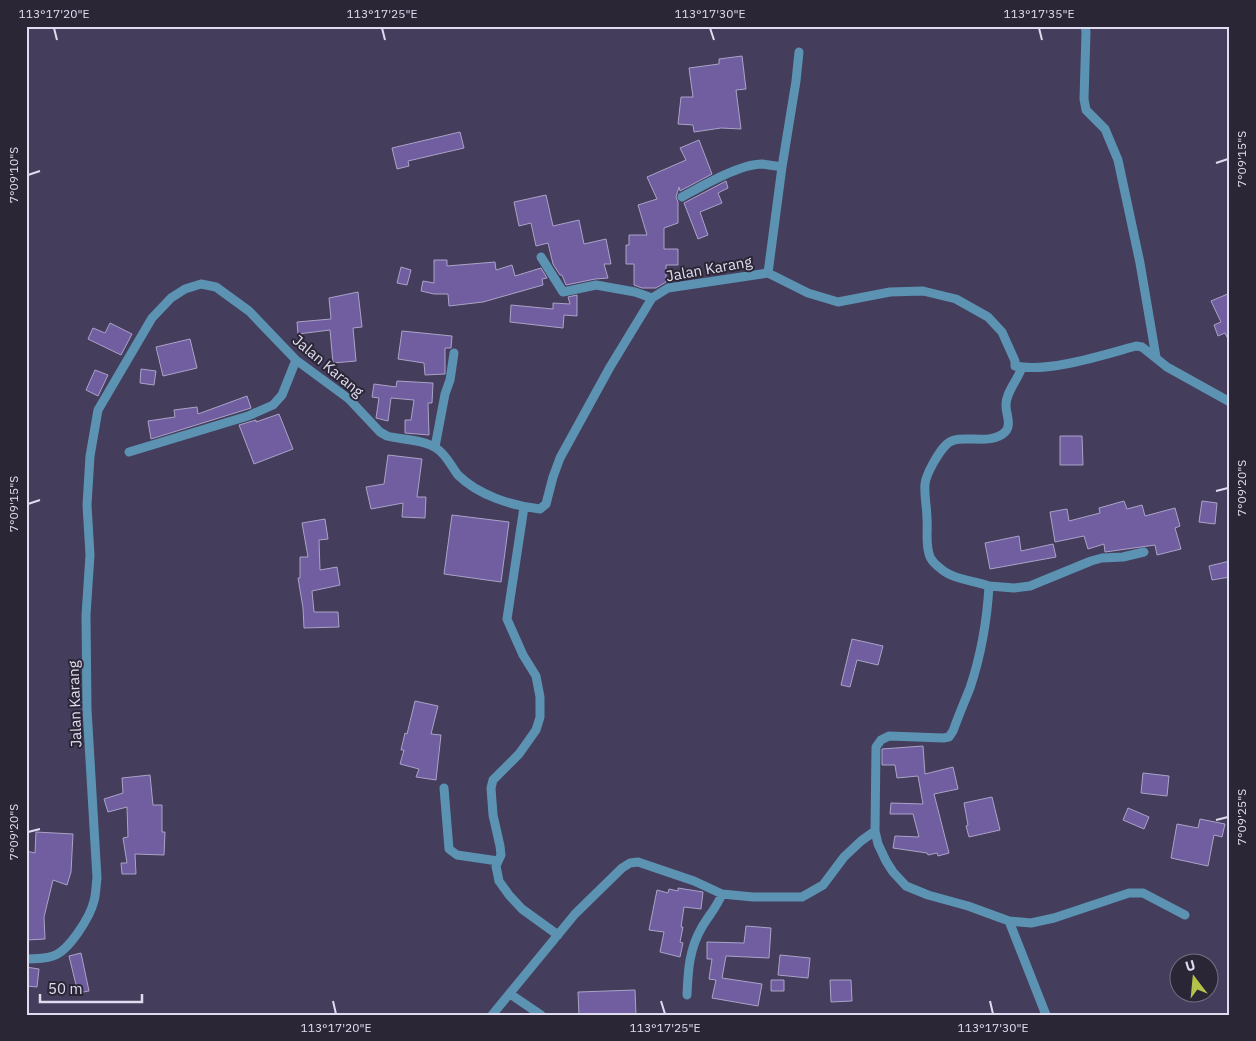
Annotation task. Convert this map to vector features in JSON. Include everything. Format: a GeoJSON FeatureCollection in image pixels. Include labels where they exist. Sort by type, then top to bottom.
{"type":"FeatureCollection","features":[{"type":"Feature","properties":{"kind":"street"},"geometry":{"type":"LineString","coordinates":[[1085,26],[1084,100],[1086,110],[1105,128],[1118,160],[1140,263],[1156,357]]}},
{"type":"Feature","properties":{"kind":"street"},"geometry":{"type":"LineString","coordinates":[[768,274],[799,52]]}},
{"type":"Feature","properties":{"kind":"street"},"geometry":{"type":"LineString","coordinates":[[682,197],[701,186],[743,168],[762,164],[782,167]]}},
{"type":"Feature","properties":{"kind":"street"},"geometry":{"type":"LineString","coordinates":[[541,257],[563,292],[566,293],[596,285],[628,290],[652,298]]}},
{"type":"Feature","properties":{"kind":"street","name":"Jalan Karang"},"geometry":{"type":"LineString","coordinates":[[524,507],[540,508],[546,504],[560,458],[610,367],[652,298],[668,288],[768,274],[808,293],[838,302],[890,292],[923,291],[956,299],[988,317],[1002,332],[1015,361],[1015,366],[1022,367]]}},
{"type":"Feature","properties":{"kind":"street","name":"Jalan Karang"},"geometry":{"type":"LineString","coordinates":[[26,958],[41,959],[55,956],[66,948],[80,930],[94,902],[97,878],[87,709],[86,615],[90,555],[87,505],[90,456],[98,410],[152,318],[171,298],[185,289],[201,284],[216,287],[249,311],[296,360],[349,399],[380,432],[435,447]]}},
{"type":"Feature","properties":{"kind":"street"},"geometry":{"type":"LineString","coordinates":[[1144,552],[1091,561],[1030,586],[1014,588],[990,586],[949,575],[939,568],[931,558],[926,538],[925,484],[929,471],[947,444],[957,440],[985,440],[998,437],[1005,432],[1009,422],[1006,405],[1007,397],[1022,367],[1042,367],[1092,358],[1136,346],[1142,347],[1167,367],[1230,402]]}},
{"type":"Feature","properties":{"kind":"street"},"geometry":{"type":"LineString","coordinates":[[454,353],[435,447],[446,457],[458,475],[477,490],[524,507],[507,619],[523,655],[536,676],[540,697],[540,717],[536,730],[520,754],[493,780],[490,788],[492,815],[501,855],[496,866],[499,882],[509,895],[522,909],[558,935]]}},
{"type":"Feature","properties":{"kind":"street"},"geometry":{"type":"LineString","coordinates":[[129,452],[248,416],[273,405],[282,395],[296,360]]}},
{"type":"Feature","properties":{"kind":"street"},"geometry":{"type":"LineString","coordinates":[[990,586],[983,642],[970,688],[949,737],[889,736],[881,740],[876,747],[875,831],[878,844],[886,861],[906,886],[928,895],[968,906],[1010,921],[1031,923],[1054,918],[1135,892],[1143,893],[1185,916]]}},
{"type":"Feature","properties":{"kind":"street"},"geometry":{"type":"LineString","coordinates":[[444,788],[449,849],[457,855],[498,861]]}},
{"type":"Feature","properties":{"kind":"street"},"geometry":{"type":"LineString","coordinates":[[492,1015],[558,935],[595,894],[622,868],[630,863],[638,862],[694,881],[722,894],[753,897],[802,897],[823,885],[844,857],[875,831]]}},
{"type":"Feature","properties":{"kind":"street"},"geometry":{"type":"LineString","coordinates":[[686,995],[689,959],[702,927],[712,914],[722,894]]}},
{"type":"Feature","properties":{"kind":"street"},"geometry":{"type":"LineString","coordinates":[[1010,921],[1046,1015]]}},
{"type":"Feature","properties":{"kind":"street"},"geometry":{"type":"LineString","coordinates":[[510,994],[541,1015]]}},
{"type":"Feature","properties":{"kind":"building"},"geometry":{"type":"Polygon","coordinates":[[[742,56],[746,89],[736,90],[741,129],[721,128],[694,132],[693,125],[678,124],[681,97],[693,97],[689,68],[719,64],[719,59],[742,56]]]}},
{"type":"Feature","properties":{"kind":"building"},"geometry":{"type":"Polygon","coordinates":[[[460,132],[464,148],[408,161],[409,166],[397,169],[392,148],[460,132]]]}},
{"type":"Feature","properties":{"kind":"building"},"geometry":{"type":"Polygon","coordinates":[[[699,140],[712,174],[680,191],[679,187],[676,197],[678,202],[678,223],[664,228],[664,249],[678,249],[678,265],[666,265],[666,282],[656,288],[642,288],[634,285],[634,264],[626,264],[626,245],[629,245],[629,235],[647,235],[638,205],[657,199],[647,177],[686,160],[680,148],[699,140]]]}},
{"type":"Feature","properties":{"kind":"building"},"geometry":{"type":"Polygon","coordinates":[[[726,181],[728,188],[718,193],[722,203],[700,212],[708,235],[698,239],[684,203],[726,181]]]}},
{"type":"Feature","properties":{"kind":"building"},"geometry":{"type":"Polygon","coordinates":[[[546,195],[553,226],[579,220],[584,244],[606,239],[611,264],[604,264],[608,278],[566,285],[562,275],[560,275],[553,264],[548,243],[536,246],[531,223],[519,226],[514,202],[546,195]]]}},
{"type":"Feature","properties":{"kind":"building"},"geometry":{"type":"Polygon","coordinates":[[[434,260],[447,260],[447,266],[495,262],[496,270],[512,265],[515,276],[541,268],[547,278],[542,279],[543,285],[483,302],[449,306],[448,294],[434,294],[421,291],[423,281],[434,283],[434,260]]]}},
{"type":"Feature","properties":{"kind":"building"},"geometry":{"type":"Polygon","coordinates":[[[401,267],[411,270],[407,285],[397,283],[401,267]]]}},
{"type":"Feature","properties":{"kind":"building"},"geometry":{"type":"Polygon","coordinates":[[[358,292],[362,327],[353,328],[356,361],[333,363],[330,330],[298,334],[297,322],[331,319],[329,298],[358,292]]]}},
{"type":"Feature","properties":{"kind":"building"},"geometry":{"type":"Polygon","coordinates":[[[1230,293],[1230,343],[1225,333],[1218,336],[1214,325],[1221,322],[1211,301],[1230,293]]]}},
{"type":"Feature","properties":{"kind":"building"},"geometry":{"type":"Polygon","coordinates":[[[577,295],[577,316],[564,315],[563,328],[510,322],[511,305],[553,309],[553,303],[570,304],[568,297],[577,295]]]}},
{"type":"Feature","properties":{"kind":"building"},"geometry":{"type":"Polygon","coordinates":[[[110,323],[132,334],[121,355],[88,339],[93,328],[105,333],[110,323]]]}},
{"type":"Feature","properties":{"kind":"building"},"geometry":{"type":"Polygon","coordinates":[[[402,331],[452,336],[451,348],[445,348],[445,374],[425,375],[424,363],[398,359],[402,331]]]}},
{"type":"Feature","properties":{"kind":"building"},"geometry":{"type":"Polygon","coordinates":[[[190,339],[197,368],[163,376],[156,347],[190,339]]]}},
{"type":"Feature","properties":{"kind":"building"},"geometry":{"type":"Polygon","coordinates":[[[141,369],[156,371],[154,385],[140,383],[141,369]]]}},
{"type":"Feature","properties":{"kind":"building"},"geometry":{"type":"Polygon","coordinates":[[[95,370],[108,375],[98,396],[86,390],[95,370]]]}},
{"type":"Feature","properties":{"kind":"building"},"geometry":{"type":"Polygon","coordinates":[[[397,381],[433,383],[432,403],[428,403],[429,435],[405,433],[405,420],[411,420],[414,400],[391,398],[388,421],[376,418],[379,398],[372,397],[374,384],[396,387],[397,381]]]}},
{"type":"Feature","properties":{"kind":"building"},"geometry":{"type":"Polygon","coordinates":[[[247,396],[251,408],[151,439],[148,421],[175,417],[174,410],[197,407],[198,414],[247,396]]]}},
{"type":"Feature","properties":{"kind":"building"},"geometry":{"type":"Polygon","coordinates":[[[279,414],[293,449],[254,464],[239,425],[256,420],[256,422],[279,414]]]}},
{"type":"Feature","properties":{"kind":"building"},"geometry":{"type":"Polygon","coordinates":[[[1060,436],[1082,436],[1083,465],[1060,465],[1060,436]]]}},
{"type":"Feature","properties":{"kind":"building"},"geometry":{"type":"Polygon","coordinates":[[[388,455],[422,459],[417,497],[426,497],[425,518],[402,517],[403,503],[371,509],[366,487],[384,484],[388,455]]]}},
{"type":"Feature","properties":{"kind":"building"},"geometry":{"type":"Polygon","coordinates":[[[1124,501],[1127,509],[1142,505],[1145,516],[1175,508],[1180,526],[1175,528],[1181,549],[1157,555],[1155,545],[1105,552],[1104,544],[1088,549],[1084,536],[1055,542],[1050,512],[1067,509],[1069,521],[1100,513],[1099,508],[1124,501]]]}},
{"type":"Feature","properties":{"kind":"building"},"geometry":{"type":"Polygon","coordinates":[[[1202,501],[1217,503],[1215,524],[1199,522],[1202,501]]]}},
{"type":"Feature","properties":{"kind":"building"},"geometry":{"type":"Polygon","coordinates":[[[452,515],[509,522],[501,582],[444,574],[452,515]]]}},
{"type":"Feature","properties":{"kind":"building"},"geometry":{"type":"Polygon","coordinates":[[[325,519],[328,539],[319,540],[320,570],[337,567],[340,585],[312,591],[314,612],[338,612],[339,627],[304,628],[298,578],[300,578],[300,557],[308,557],[302,523],[325,519]]]}},
{"type":"Feature","properties":{"kind":"building"},"geometry":{"type":"Polygon","coordinates":[[[1019,536],[1021,551],[1053,544],[1056,557],[990,569],[985,543],[1019,536]]]}},
{"type":"Feature","properties":{"kind":"building"},"geometry":{"type":"Polygon","coordinates":[[[1230,561],[1230,577],[1212,580],[1209,566],[1230,561]]]}},
{"type":"Feature","properties":{"kind":"building"},"geometry":{"type":"Polygon","coordinates":[[[852,639],[883,646],[878,665],[857,660],[850,687],[841,685],[852,639]]]}},
{"type":"Feature","properties":{"kind":"building"},"geometry":{"type":"Polygon","coordinates":[[[415,701],[438,706],[431,734],[441,735],[436,780],[416,777],[419,769],[400,764],[404,750],[401,750],[405,733],[407,734],[415,701]]]}},
{"type":"Feature","properties":{"kind":"building"},"geometry":{"type":"Polygon","coordinates":[[[923,746],[925,774],[953,767],[958,789],[934,794],[949,853],[938,856],[937,853],[928,855],[927,853],[893,848],[895,836],[919,837],[913,814],[890,814],[891,803],[923,804],[918,776],[897,778],[895,765],[882,765],[882,749],[923,746]]]}},
{"type":"Feature","properties":{"kind":"building"},"geometry":{"type":"Polygon","coordinates":[[[1143,773],[1169,776],[1167,796],[1141,793],[1143,773]]]}},
{"type":"Feature","properties":{"kind":"building"},"geometry":{"type":"Polygon","coordinates":[[[150,775],[153,805],[162,805],[162,832],[165,832],[164,855],[135,854],[136,874],[122,874],[121,863],[127,863],[123,838],[128,837],[127,807],[108,812],[104,799],[123,793],[122,778],[150,775]]]}},
{"type":"Feature","properties":{"kind":"building"},"geometry":{"type":"Polygon","coordinates":[[[992,797],[1000,830],[969,837],[964,803],[992,797]]]}},
{"type":"Feature","properties":{"kind":"building"},"geometry":{"type":"Polygon","coordinates":[[[1128,808],[1149,817],[1144,829],[1123,820],[1128,808]]]}},
{"type":"Feature","properties":{"kind":"building"},"geometry":{"type":"Polygon","coordinates":[[[1200,819],[1225,824],[1222,837],[1214,835],[1208,866],[1171,858],[1177,824],[1198,828],[1200,819]]]}},
{"type":"Feature","properties":{"kind":"building"},"geometry":{"type":"Polygon","coordinates":[[[36,832],[73,834],[71,872],[67,885],[53,880],[44,917],[45,939],[26,940],[26,851],[35,853],[36,832]]]}},
{"type":"Feature","properties":{"kind":"building"},"geometry":{"type":"Polygon","coordinates":[[[678,888],[703,892],[701,909],[684,907],[680,942],[683,943],[680,957],[660,952],[664,932],[649,930],[657,890],[668,893],[669,889],[678,891],[678,888]]]}},
{"type":"Feature","properties":{"kind":"building"},"geometry":{"type":"Polygon","coordinates":[[[746,926],[771,928],[769,958],[726,956],[722,978],[762,984],[758,1006],[712,998],[716,980],[709,979],[712,959],[707,959],[707,942],[744,943],[746,926]]]}},
{"type":"Feature","properties":{"kind":"building"},"geometry":{"type":"Polygon","coordinates":[[[81,953],[89,991],[78,993],[69,956],[81,953]]]}},
{"type":"Feature","properties":{"kind":"building"},"geometry":{"type":"Polygon","coordinates":[[[780,955],[810,958],[808,978],[778,975],[780,955]]]}},
{"type":"Feature","properties":{"kind":"building"},"geometry":{"type":"Polygon","coordinates":[[[26,967],[39,969],[37,987],[26,986],[26,967]]]}},
{"type":"Feature","properties":{"kind":"building"},"geometry":{"type":"Polygon","coordinates":[[[771,980],[784,980],[784,991],[771,991],[771,980]]]}},
{"type":"Feature","properties":{"kind":"building"},"geometry":{"type":"Polygon","coordinates":[[[830,980],[851,980],[852,1001],[831,1002],[830,980]]]}},
{"type":"Feature","properties":{"kind":"building"},"geometry":{"type":"Polygon","coordinates":[[[635,990],[636,1015],[579,1015],[578,992],[635,990]]]}}]}
